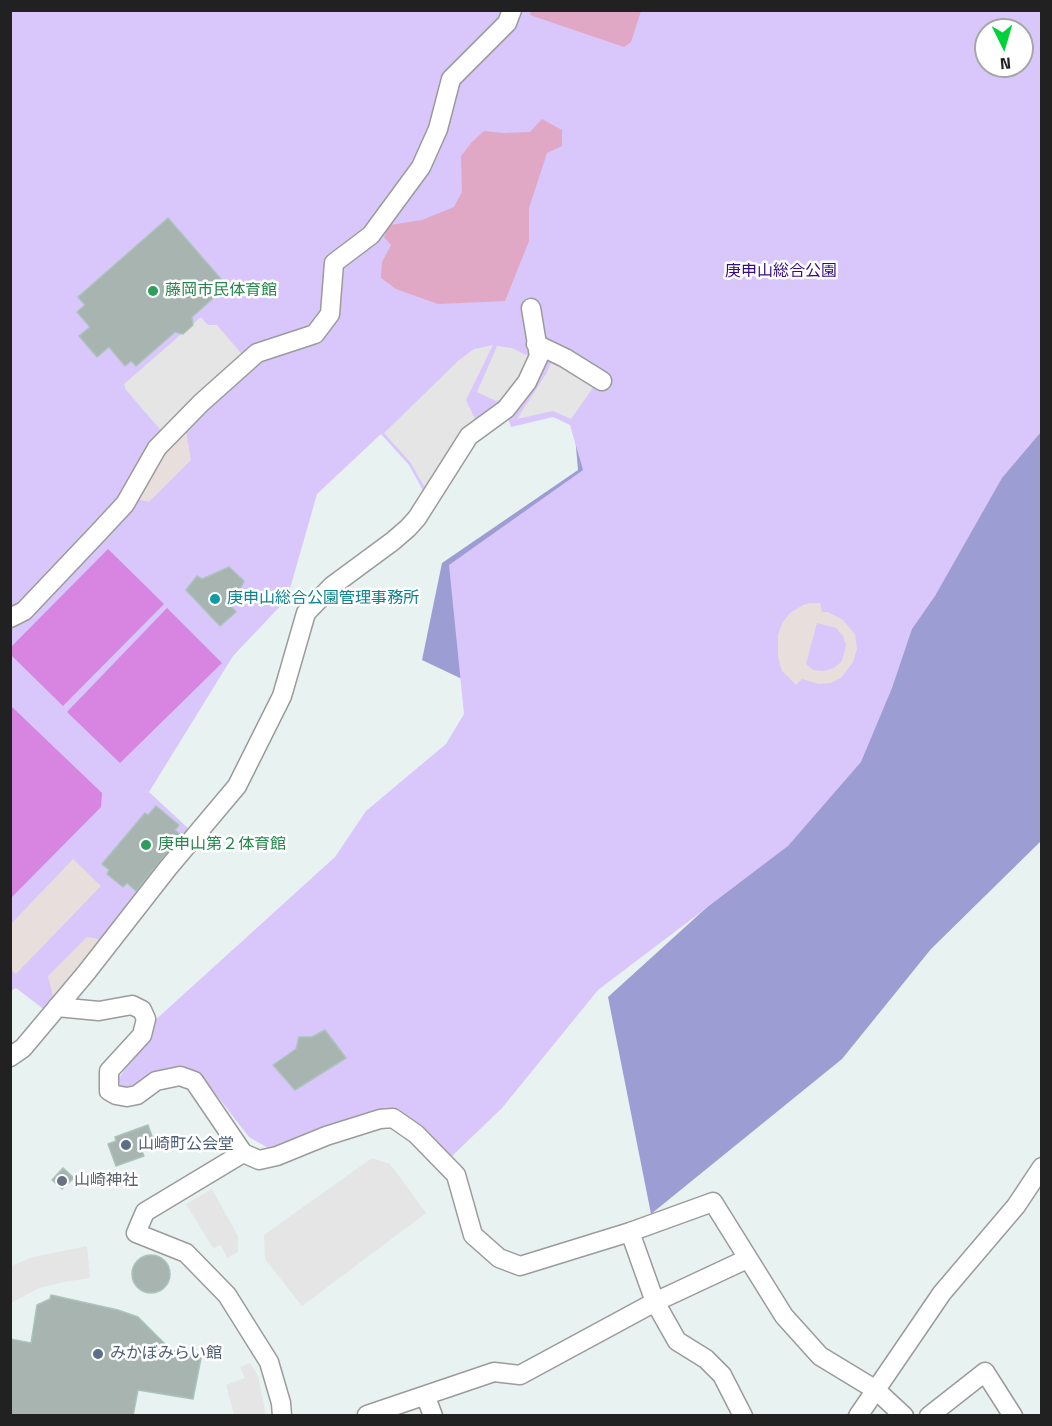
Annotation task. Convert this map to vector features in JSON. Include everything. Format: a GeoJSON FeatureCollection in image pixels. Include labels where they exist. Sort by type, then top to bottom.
{"type":"FeatureCollection","features":[{"type":"Feature","properties":{"kind":"street"},"geometry":{"type":"LineString","coordinates":[[10,618],[24,611],[125,504],[158,448],[201,403],[257,353],[315,334],[330,314],[334,263],[371,235],[422,166],[438,129],[451,79],[507,23],[512,10]]}},
{"type":"Feature","properties":{"kind":"street"},"geometry":{"type":"LineString","coordinates":[[10,1057],[23,1048],[237,786],[282,696],[306,613],[332,586],[393,542],[417,518],[469,436],[506,410],[527,382],[539,356],[531,308]]}},
{"type":"Feature","properties":{"kind":"street"},"geometry":{"type":"LineString","coordinates":[[537,344],[602,381]]}},
{"type":"Feature","properties":{"kind":"street"},"geometry":{"type":"LineString","coordinates":[[57,1007],[99,1011],[132,1005],[142,1010],[146,1019],[142,1035],[110,1071],[109,1091],[127,1097],[137,1095],[156,1081],[180,1076],[194,1081],[243,1153],[259,1160],[369,1122],[393,1118],[416,1134],[456,1175],[473,1235],[499,1258],[520,1266],[630,1232],[713,1202],[784,1316],[820,1356],[876,1390],[904,1416]]}},
{"type":"Feature","properties":{"kind":"street"},"geometry":{"type":"LineString","coordinates":[[243,1153],[145,1212],[136,1233],[186,1253],[226,1295],[269,1362],[281,1403],[282,1416]]}},
{"type":"Feature","properties":{"kind":"street"},"geometry":{"type":"LineString","coordinates":[[858,1416],[942,1293],[1016,1206],[1041,1167]]}},
{"type":"Feature","properties":{"kind":"street"},"geometry":{"type":"LineString","coordinates":[[630,1232],[655,1302],[677,1341],[706,1359],[722,1375],[743,1416]]}},
{"type":"Feature","properties":{"kind":"street"},"geometry":{"type":"LineString","coordinates":[[367,1414],[494,1372],[520,1375],[655,1302],[747,1259]]}},
{"type":"Feature","properties":{"kind":"street"},"geometry":{"type":"LineString","coordinates":[[929,1416],[985,1372],[1013,1416]]}},
{"type":"Feature","properties":{"kind":"street"},"geometry":{"type":"LineString","coordinates":[[426,1396],[432,1416]]}},
{"type":"Feature","properties":{"kind":"green space","name":"庚申山総合公園"},"geometry":{"type":"Polygon","coordinates":[[[11,11],[1041,11],[1041,432],[1002,478],[935,596],[912,629],[892,688],[861,762],[788,846],[598,990],[502,1108],[451,1157],[406,1115],[375,1114],[270,1149],[249,1137],[201,1075],[169,1071],[154,1073],[127,1089],[120,1086],[119,1078],[144,1042],[152,1023],[335,857],[366,811],[446,744],[464,714],[449,565],[583,470],[570,425],[553,417],[511,427],[507,415],[467,430],[425,494],[409,465],[381,434],[317,494],[287,599],[233,656],[149,792],[190,830],[46,1011],[16,988],[11,991],[11,11]]]}},
{"type":"Feature","properties":{"kind":"green space"},"geometry":{"type":"Polygon","coordinates":[[[1041,11],[1041,841],[931,949],[842,1059],[651,1214],[608,997],[802,821],[559,725],[422,660],[442,563],[578,470],[570,377],[580,144],[974,30],[974,78],[1034,78],[1034,18],[1017,18],[1041,11]]]}},
{"type":"Feature","properties":{"kind":"shaded area"},"geometry":{"type":"Polygon","coordinates":[[[531,10],[641,11],[631,42],[624,47],[530,15],[531,10]]]}},
{"type":"Feature","properties":{"kind":"shaded area"},"geometry":{"type":"Polygon","coordinates":[[[542,119],[562,130],[562,146],[547,153],[529,208],[529,241],[505,301],[438,304],[396,289],[381,278],[382,262],[391,245],[384,237],[390,225],[422,220],[454,207],[462,192],[461,156],[472,142],[484,131],[530,132],[542,119]]]}},
{"type":"Feature","properties":{"kind":"shaded area"},"geometry":{"type":"Polygon","coordinates":[[[201,317],[208,325],[217,325],[246,359],[164,434],[126,390],[124,384],[201,317]]]}},
{"type":"Feature","properties":{"kind":"shaded area"},"geometry":{"type":"Polygon","coordinates":[[[493,345],[466,400],[475,419],[425,488],[410,462],[384,433],[458,361],[474,349],[493,345]]]}},
{"type":"Feature","properties":{"kind":"shaded area"},"geometry":{"type":"Polygon","coordinates":[[[497,346],[512,348],[530,357],[505,398],[496,401],[477,392],[497,346]]]}},
{"type":"Feature","properties":{"kind":"shaded area"},"geometry":{"type":"Polygon","coordinates":[[[551,363],[595,385],[571,419],[553,411],[517,419],[546,374],[551,363]]]}},
{"type":"Feature","properties":{"kind":"shaded area"},"geometry":{"type":"Polygon","coordinates":[[[186,431],[191,460],[149,502],[136,499],[165,451],[186,431]]]}},
{"type":"Feature","properties":{"kind":"shaded area"},"geometry":{"type":"Polygon","coordinates":[[[108,549],[164,604],[63,706],[11,655],[11,647],[108,549]]]}},
{"type":"Feature","properties":{"kind":"shaded area"},"geometry":{"type":"Polygon","coordinates":[[[820,603],[822,612],[828,612],[843,620],[855,634],[857,649],[853,662],[841,678],[831,683],[819,684],[802,679],[796,685],[782,671],[778,657],[778,635],[782,623],[790,613],[803,605],[820,603]],[[817,623],[806,664],[813,670],[824,671],[834,668],[842,661],[846,645],[843,636],[836,628],[817,623]]]}},
{"type":"Feature","properties":{"kind":"shaded area"},"geometry":{"type":"Polygon","coordinates":[[[167,608],[222,663],[120,763],[67,712],[167,608]]]}},
{"type":"Feature","properties":{"kind":"shaded area"},"geometry":{"type":"Polygon","coordinates":[[[10,705],[102,793],[101,807],[11,898],[10,705]]]}},
{"type":"Feature","properties":{"kind":"shaded area"},"geometry":{"type":"Polygon","coordinates":[[[73,859],[101,886],[16,974],[11,970],[11,924],[73,859]]]}},
{"type":"Feature","properties":{"kind":"shaded area"},"geometry":{"type":"Polygon","coordinates":[[[87,937],[104,940],[54,1000],[48,976],[87,937]]]}},
{"type":"Feature","properties":{"kind":"shaded area"},"geometry":{"type":"Polygon","coordinates":[[[372,1158],[390,1164],[426,1213],[302,1306],[265,1259],[264,1235],[372,1158]]]}},
{"type":"Feature","properties":{"kind":"shaded area"},"geometry":{"type":"Polygon","coordinates":[[[212,1189],[238,1236],[238,1252],[227,1258],[221,1245],[213,1248],[186,1204],[212,1189]]]}},
{"type":"Feature","properties":{"kind":"shaded area"},"geometry":{"type":"Polygon","coordinates":[[[87,1246],[90,1278],[39,1288],[11,1303],[11,1266],[33,1257],[87,1246]]]}},
{"type":"Feature","properties":{"kind":"shaded area"},"geometry":{"type":"Polygon","coordinates":[[[250,1363],[258,1376],[266,1415],[234,1415],[226,1385],[245,1378],[240,1367],[250,1363]]]}},
{"type":"Feature","properties":{"kind":"building","name":"藤岡市民体育館"},"geometry":{"type":"Polygon","coordinates":[[[168,218],[227,286],[192,317],[193,325],[183,334],[175,332],[136,366],[131,361],[125,366],[109,347],[97,357],[79,336],[90,327],[77,312],[85,305],[78,297],[168,218]]]}},
{"type":"Feature","properties":{"kind":"building","name":"庚申山総合公園管理事務所"},"geometry":{"type":"Polygon","coordinates":[[[229,567],[244,581],[232,607],[236,612],[220,626],[186,590],[197,576],[202,579],[229,567]]]}},
{"type":"Feature","properties":{"kind":"building","name":"庚申山第２体育館"},"geometry":{"type":"Polygon","coordinates":[[[156,806],[179,825],[175,830],[181,835],[136,891],[127,883],[123,887],[107,874],[109,870],[102,864],[145,813],[148,815],[156,806]]]}},
{"type":"Feature","properties":{"kind":"building"},"geometry":{"type":"Polygon","coordinates":[[[325,1030],[346,1058],[295,1090],[273,1065],[296,1049],[299,1037],[312,1037],[325,1030]]]}},
{"type":"Feature","properties":{"kind":"building","name":"山崎町公会堂"},"geometry":{"type":"Polygon","coordinates":[[[148,1125],[154,1142],[140,1147],[144,1156],[116,1166],[108,1144],[116,1141],[115,1137],[148,1125]]]}},
{"type":"Feature","properties":{"kind":"building","name":"山崎神社"},"geometry":{"type":"Polygon","coordinates":[[[63,1168],[74,1178],[62,1189],[52,1180],[63,1168]]]}},
{"type":"Feature","properties":{"kind":"building"},"geometry":{"type":"Polygon","coordinates":[[[151,1255],[165,1260],[170,1274],[165,1288],[151,1293],[137,1288],[132,1274],[137,1260],[151,1255]]]}},
{"type":"Feature","properties":{"kind":"building","name":"みかぼみらい館"},"geometry":{"type":"Polygon","coordinates":[[[51,1295],[118,1310],[138,1317],[171,1350],[201,1358],[193,1399],[138,1390],[133,1416],[10,1416],[10,1339],[31,1343],[37,1305],[50,1299],[51,1295]]]}},
{"type":"Feature","properties":{"kind":"place","name":"藤岡市民体育館"},"geometry":{"type":"Point","coordinates":[153,291]}},
{"type":"Feature","properties":{"kind":"place","name":"庚申山総合公園管理事務所"},"geometry":{"type":"Point","coordinates":[215,599]}},
{"type":"Feature","properties":{"kind":"place","name":"庚申山第２体育館"},"geometry":{"type":"Point","coordinates":[146,845]}},
{"type":"Feature","properties":{"kind":"place","name":"山崎町公会堂"},"geometry":{"type":"Point","coordinates":[126,1145]}},
{"type":"Feature","properties":{"kind":"place","name":"山崎神社"},"geometry":{"type":"Point","coordinates":[62,1181]}},
{"type":"Feature","properties":{"kind":"place","name":"みかぼみらい館"},"geometry":{"type":"Point","coordinates":[98,1354]}}]}
